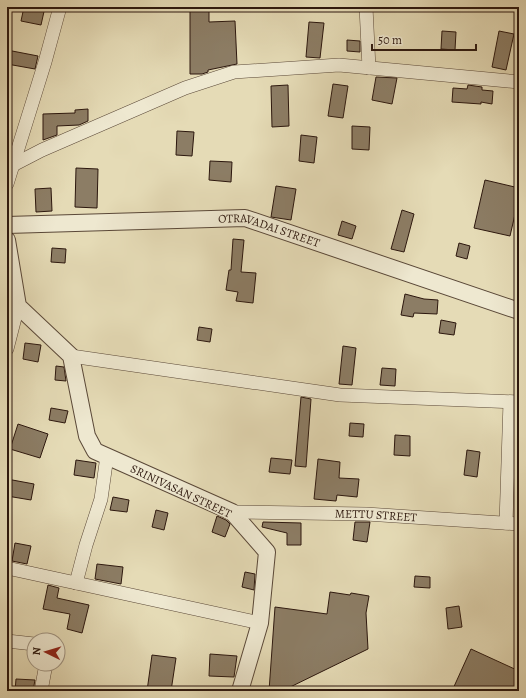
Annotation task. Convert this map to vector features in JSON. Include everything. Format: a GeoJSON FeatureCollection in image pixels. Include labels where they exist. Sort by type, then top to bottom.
{"type":"FeatureCollection","features":[{"type":"Feature","properties":{"kind":"street"},"geometry":{"type":"LineString","coordinates":[[7,184],[45,62],[60,7]]}},
{"type":"Feature","properties":{"kind":"street"},"geometry":{"type":"LineString","coordinates":[[366,7],[369,68]]}},
{"type":"Feature","properties":{"kind":"street"},"geometry":{"type":"LineString","coordinates":[[13,165],[42,150],[178,91],[234,72],[339,65],[519,82]]}},
{"type":"Feature","properties":{"kind":"street","name":"OTRAVADAI STREET"},"geometry":{"type":"LineString","coordinates":[[7,225],[245,218],[519,311]]}},
{"type":"Feature","properties":{"kind":"street"},"geometry":{"type":"LineString","coordinates":[[7,240],[18,306],[7,349]]}},
{"type":"Feature","properties":{"kind":"street"},"geometry":{"type":"LineString","coordinates":[[18,306],[71,356],[340,395],[514,402],[513,524]]}},
{"type":"Feature","properties":{"kind":"street","name":"SRINIVASAN STREET"},"geometry":{"type":"LineString","coordinates":[[71,356],[87,436],[95,451],[232,512],[267,552],[260,623],[240,691]]}},
{"type":"Feature","properties":{"kind":"street"},"geometry":{"type":"LineString","coordinates":[[76,583],[101,499],[107,456]]}},
{"type":"Feature","properties":{"kind":"street","name":"METTU STREET"},"geometry":{"type":"LineString","coordinates":[[232,512],[366,514],[513,524]]}},
{"type":"Feature","properties":{"kind":"street"},"geometry":{"type":"LineString","coordinates":[[7,568],[260,623]]}},
{"type":"Feature","properties":{"kind":"street"},"geometry":{"type":"LineString","coordinates":[[7,641],[26,643]]}},
{"type":"Feature","properties":{"kind":"street"},"geometry":{"type":"LineString","coordinates":[[41,691],[45,672]]}},
{"type":"Feature","properties":{"kind":"building"},"geometry":{"type":"Polygon","coordinates":[[[24,7],[45,7],[41,25],[21,21],[24,7]]]}},
{"type":"Feature","properties":{"kind":"building"},"geometry":{"type":"Polygon","coordinates":[[[190,7],[209,7],[209,22],[235,21],[237,64],[208,70],[208,72],[202,74],[190,74],[190,7]]]}},
{"type":"Feature","properties":{"kind":"building"},"geometry":{"type":"Polygon","coordinates":[[[309,22],[324,23],[320,58],[306,57],[309,22]]]}},
{"type":"Feature","properties":{"kind":"building"},"geometry":{"type":"Polygon","coordinates":[[[442,31],[456,32],[455,50],[441,49],[442,31]]]}},
{"type":"Feature","properties":{"kind":"building"},"geometry":{"type":"Polygon","coordinates":[[[499,31],[514,34],[506,70],[492,67],[499,31]]]}},
{"type":"Feature","properties":{"kind":"building"},"geometry":{"type":"Polygon","coordinates":[[[347,40],[360,41],[360,52],[347,51],[347,40]]]}},
{"type":"Feature","properties":{"kind":"building"},"geometry":{"type":"Polygon","coordinates":[[[7,50],[38,56],[35,69],[7,64],[7,50]]]}},
{"type":"Feature","properties":{"kind":"building"},"geometry":{"type":"Polygon","coordinates":[[[376,77],[397,78],[392,104],[372,100],[376,77]]]}},
{"type":"Feature","properties":{"kind":"building"},"geometry":{"type":"Polygon","coordinates":[[[333,84],[348,86],[343,118],[328,116],[333,84]]]}},
{"type":"Feature","properties":{"kind":"building"},"geometry":{"type":"Polygon","coordinates":[[[288,85],[289,126],[272,127],[271,86],[288,85]]]}},
{"type":"Feature","properties":{"kind":"building"},"geometry":{"type":"Polygon","coordinates":[[[468,85],[482,87],[482,90],[493,91],[492,104],[481,102],[481,104],[452,102],[453,88],[467,89],[468,85]]]}},
{"type":"Feature","properties":{"kind":"building"},"geometry":{"type":"Polygon","coordinates":[[[88,109],[88,121],[79,125],[57,126],[57,135],[43,140],[43,114],[75,113],[75,110],[88,109]]]}},
{"type":"Feature","properties":{"kind":"building"},"geometry":{"type":"Polygon","coordinates":[[[352,126],[370,127],[369,150],[352,149],[352,126]]]}},
{"type":"Feature","properties":{"kind":"building"},"geometry":{"type":"Polygon","coordinates":[[[177,131],[194,132],[192,156],[176,155],[177,131]]]}},
{"type":"Feature","properties":{"kind":"building"},"geometry":{"type":"Polygon","coordinates":[[[301,135],[317,137],[314,163],[299,161],[301,135]]]}},
{"type":"Feature","properties":{"kind":"building"},"geometry":{"type":"Polygon","coordinates":[[[210,161],[232,162],[231,182],[209,180],[210,161]]]}},
{"type":"Feature","properties":{"kind":"building"},"geometry":{"type":"Polygon","coordinates":[[[76,168],[98,169],[97,208],[75,207],[76,168]]]}},
{"type":"Feature","properties":{"kind":"building"},"geometry":{"type":"Polygon","coordinates":[[[485,180],[519,188],[519,197],[510,236],[474,228],[485,180]]]}},
{"type":"Feature","properties":{"kind":"building"},"geometry":{"type":"Polygon","coordinates":[[[276,186],[296,189],[291,220],[271,217],[276,186]]]}},
{"type":"Feature","properties":{"kind":"building"},"geometry":{"type":"Polygon","coordinates":[[[51,188],[52,211],[36,212],[35,189],[51,188]]]}},
{"type":"Feature","properties":{"kind":"building"},"geometry":{"type":"Polygon","coordinates":[[[402,210],[414,214],[404,252],[391,249],[402,210]]]}},
{"type":"Feature","properties":{"kind":"building"},"geometry":{"type":"Polygon","coordinates":[[[342,221],[356,226],[352,239],[338,235],[342,221]]]}},
{"type":"Feature","properties":{"kind":"building"},"geometry":{"type":"Polygon","coordinates":[[[233,239],[244,240],[241,272],[256,273],[253,303],[236,301],[238,292],[226,290],[229,270],[231,270],[233,239]]]}},
{"type":"Feature","properties":{"kind":"building"},"geometry":{"type":"Polygon","coordinates":[[[459,243],[470,246],[467,259],[456,256],[459,243]]]}},
{"type":"Feature","properties":{"kind":"building"},"geometry":{"type":"Polygon","coordinates":[[[52,248],[66,249],[65,263],[51,262],[52,248]]]}},
{"type":"Feature","properties":{"kind":"building"},"geometry":{"type":"Polygon","coordinates":[[[405,294],[424,299],[438,300],[437,314],[414,313],[413,317],[401,315],[405,294]]]}},
{"type":"Feature","properties":{"kind":"building"},"geometry":{"type":"Polygon","coordinates":[[[441,320],[456,323],[454,335],[439,333],[441,320]]]}},
{"type":"Feature","properties":{"kind":"building"},"geometry":{"type":"Polygon","coordinates":[[[199,327],[212,329],[210,342],[197,340],[199,327]]]}},
{"type":"Feature","properties":{"kind":"building"},"geometry":{"type":"Polygon","coordinates":[[[25,343],[41,345],[38,362],[23,359],[25,343]]]}},
{"type":"Feature","properties":{"kind":"building"},"geometry":{"type":"Polygon","coordinates":[[[343,346],[356,348],[352,385],[339,384],[343,346]]]}},
{"type":"Feature","properties":{"kind":"building"},"geometry":{"type":"Polygon","coordinates":[[[56,366],[64,367],[66,381],[55,380],[56,366]]]}},
{"type":"Feature","properties":{"kind":"building"},"geometry":{"type":"Polygon","coordinates":[[[382,368],[396,369],[395,386],[380,385],[382,368]]]}},
{"type":"Feature","properties":{"kind":"building"},"geometry":{"type":"Polygon","coordinates":[[[301,397],[311,399],[306,467],[295,466],[301,397]]]}},
{"type":"Feature","properties":{"kind":"building"},"geometry":{"type":"Polygon","coordinates":[[[51,408],[68,411],[65,423],[49,420],[51,408]]]}},
{"type":"Feature","properties":{"kind":"building"},"geometry":{"type":"Polygon","coordinates":[[[350,423],[364,424],[363,437],[349,436],[350,423]]]}},
{"type":"Feature","properties":{"kind":"building"},"geometry":{"type":"Polygon","coordinates":[[[18,424],[48,434],[40,458],[10,449],[18,424]]]}},
{"type":"Feature","properties":{"kind":"building"},"geometry":{"type":"Polygon","coordinates":[[[395,435],[410,436],[410,456],[394,455],[395,435]]]}},
{"type":"Feature","properties":{"kind":"building"},"geometry":{"type":"Polygon","coordinates":[[[467,450],[480,452],[477,477],[464,475],[467,450]]]}},
{"type":"Feature","properties":{"kind":"building"},"geometry":{"type":"Polygon","coordinates":[[[271,458],[292,460],[290,474],[269,472],[271,458]]]}},
{"type":"Feature","properties":{"kind":"building"},"geometry":{"type":"Polygon","coordinates":[[[318,459],[340,462],[339,478],[359,479],[357,497],[337,495],[336,501],[314,499],[318,459]]]}},
{"type":"Feature","properties":{"kind":"building"},"geometry":{"type":"Polygon","coordinates":[[[76,460],[96,463],[94,478],[74,475],[76,460]]]}},
{"type":"Feature","properties":{"kind":"building"},"geometry":{"type":"Polygon","coordinates":[[[7,479],[34,484],[31,500],[7,496],[7,479]]]}},
{"type":"Feature","properties":{"kind":"building"},"geometry":{"type":"Polygon","coordinates":[[[113,497],[129,500],[127,512],[110,510],[113,497]]]}},
{"type":"Feature","properties":{"kind":"building"},"geometry":{"type":"Polygon","coordinates":[[[156,510],[168,513],[164,530],[152,527],[156,510]]]}},
{"type":"Feature","properties":{"kind":"building"},"geometry":{"type":"Polygon","coordinates":[[[217,516],[226,520],[230,524],[225,537],[212,532],[217,516]]]}},
{"type":"Feature","properties":{"kind":"building"},"geometry":{"type":"Polygon","coordinates":[[[263,522],[301,523],[301,545],[287,545],[287,533],[262,527],[263,522]]]}},
{"type":"Feature","properties":{"kind":"building"},"geometry":{"type":"Polygon","coordinates":[[[355,522],[370,522],[367,542],[353,540],[355,522]]]}},
{"type":"Feature","properties":{"kind":"building"},"geometry":{"type":"Polygon","coordinates":[[[15,543],[31,546],[27,564],[12,561],[15,543]]]}},
{"type":"Feature","properties":{"kind":"building"},"geometry":{"type":"Polygon","coordinates":[[[97,564],[123,567],[121,584],[95,579],[97,564]]]}},
{"type":"Feature","properties":{"kind":"building"},"geometry":{"type":"Polygon","coordinates":[[[245,572],[255,574],[254,590],[242,587],[245,572]]]}},
{"type":"Feature","properties":{"kind":"building"},"geometry":{"type":"Polygon","coordinates":[[[415,576],[430,577],[430,588],[414,587],[415,576]]]}},
{"type":"Feature","properties":{"kind":"building"},"geometry":{"type":"Polygon","coordinates":[[[48,585],[59,588],[57,598],[89,605],[82,633],[67,629],[70,614],[43,609],[48,585]]]}},
{"type":"Feature","properties":{"kind":"building"},"geometry":{"type":"Polygon","coordinates":[[[330,592],[369,596],[366,613],[368,649],[282,691],[269,691],[275,607],[327,614],[330,592]]]}},
{"type":"Feature","properties":{"kind":"building"},"geometry":{"type":"Polygon","coordinates":[[[459,606],[462,627],[448,629],[446,608],[459,606]]]}},
{"type":"Feature","properties":{"kind":"building"},"geometry":{"type":"Polygon","coordinates":[[[471,649],[519,671],[519,691],[452,691],[471,649]]]}},
{"type":"Feature","properties":{"kind":"building"},"geometry":{"type":"Polygon","coordinates":[[[210,654],[237,656],[234,677],[209,676],[210,654]]]}},
{"type":"Feature","properties":{"kind":"building"},"geometry":{"type":"Polygon","coordinates":[[[152,655],[176,658],[171,691],[147,691],[152,655]]]}},
{"type":"Feature","properties":{"kind":"building"},"geometry":{"type":"Polygon","coordinates":[[[16,679],[35,680],[33,691],[15,691],[16,679]]]}}]}
